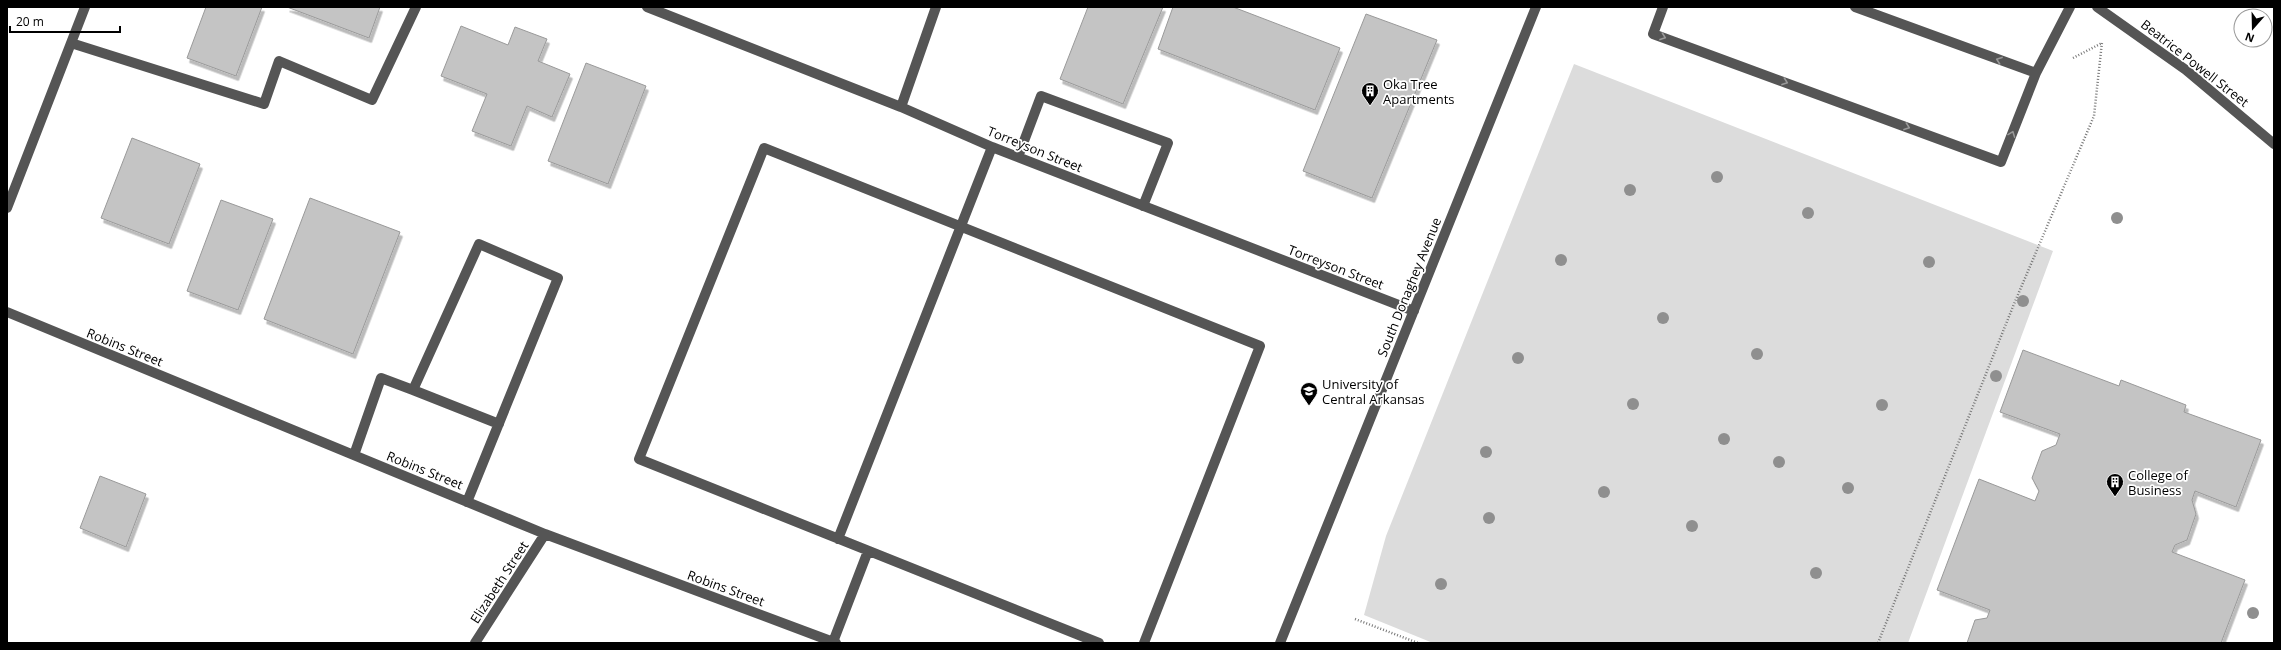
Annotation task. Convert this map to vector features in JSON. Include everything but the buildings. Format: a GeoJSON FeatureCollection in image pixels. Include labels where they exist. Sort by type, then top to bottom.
{"type":"FeatureCollection","features":[{"type":"Feature","properties":{"kind":"street"},"geometry":{"type":"LineString","coordinates":[[7,208],[85,7]]}},
{"type":"Feature","properties":{"kind":"street"},"geometry":{"type":"LineString","coordinates":[[71,43],[264,104],[279,61],[372,100],[416,7]]}},
{"type":"Feature","properties":{"kind":"street","name":"Torreyson Street"},"geometry":{"type":"LineString","coordinates":[[647,7],[901,107],[992,147],[1414,312]]}},
{"type":"Feature","properties":{"kind":"street"},"geometry":{"type":"LineString","coordinates":[[901,107],[936,7]]}},
{"type":"Feature","properties":{"kind":"street","name":"South Donaghey Avenue"},"geometry":{"type":"LineString","coordinates":[[1280,643],[1536,7]]}},
{"type":"Feature","properties":{"kind":"street"},"geometry":{"type":"LineString","coordinates":[[1663,7],[1653,34],[2001,162],[2036,73],[2070,7]]}},
{"type":"Feature","properties":{"kind":"street"},"geometry":{"type":"LineString","coordinates":[[1855,7],[2036,73]]}},
{"type":"Feature","properties":{"kind":"street","name":"Beatrice Powell Street"},"geometry":{"type":"LineString","coordinates":[[2103,9],[2186,70],[2274,144]]}},
{"type":"Feature","properties":{"kind":"street"},"geometry":{"type":"LineString","coordinates":[[1018,157],[1041,96],[1168,143],[1143,206]]}},
{"type":"Feature","properties":{"kind":"street"},"geometry":{"type":"LineString","coordinates":[[838,539],[992,147]]}},
{"type":"Feature","properties":{"kind":"street"},"geometry":{"type":"LineString","coordinates":[[1099,643],[639,459],[764,148],[1260,346],[1144,643]]}},
{"type":"Feature","properties":{"kind":"street"},"geometry":{"type":"LineString","coordinates":[[413,390],[479,244],[558,278],[467,502]]}},
{"type":"Feature","properties":{"kind":"street","name":"Robins Street"},"geometry":{"type":"LineString","coordinates":[[7,312],[545,534],[834,642]]}},
{"type":"Feature","properties":{"kind":"street"},"geometry":{"type":"LineString","coordinates":[[354,455],[381,378],[499,424]]}},
{"type":"Feature","properties":{"kind":"street","name":"Elizabeth Street"},"geometry":{"type":"LineString","coordinates":[[475,643],[545,534]]}},
{"type":"Feature","properties":{"kind":"street"},"geometry":{"type":"LineString","coordinates":[[834,642],[868,551]]}},
{"type":"Feature","properties":{"kind":"path"},"geometry":{"type":"LineString","coordinates":[[1878,643],[2014,304],[2094,116],[2102,42],[2078,54],[2071,60]]}},
{"type":"Feature","properties":{"kind":"path"},"geometry":{"type":"LineString","coordinates":[[1355,620],[1418,643]]}},
{"type":"Feature","properties":{"kind":"shaded area"},"geometry":{"type":"Polygon","coordinates":[[[1574,64],[2053,251],[1908,643],[1433,643],[1364,615],[1386,536],[1574,64]]]}},
{"type":"Feature","properties":{"kind":"place","name":"Oka Tree Apartments"},"geometry":{"type":"Point","coordinates":[1370,106]}},
{"type":"Feature","properties":{"kind":"place","name":"University of Central Arkansas"},"geometry":{"type":"Point","coordinates":[1309,406]}},
{"type":"Feature","properties":{"kind":"place","name":"College of Business"},"geometry":{"type":"Point","coordinates":[2115,497]}}]}
